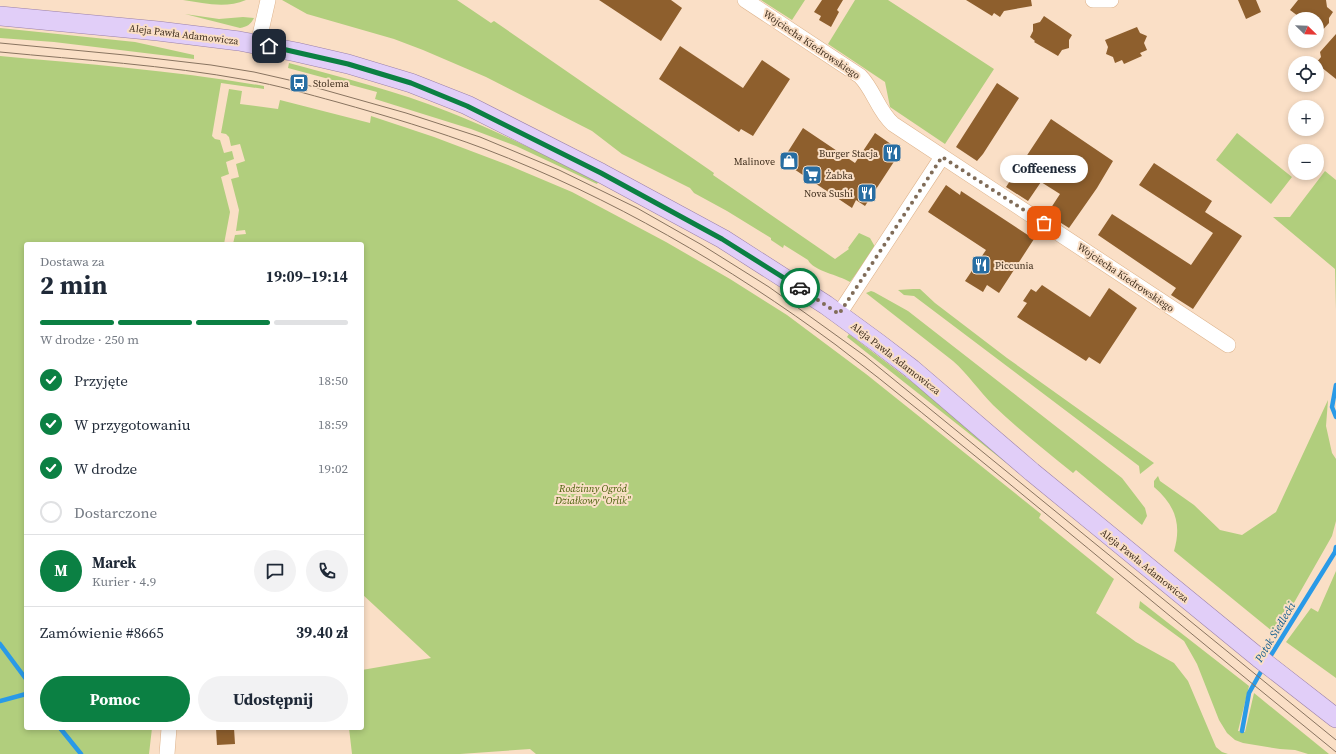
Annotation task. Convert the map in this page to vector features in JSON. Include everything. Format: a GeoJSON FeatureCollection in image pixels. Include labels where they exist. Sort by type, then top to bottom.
{"type":"FeatureCollection","features":[{"type":"Feature","properties":{"kind":"main road","name":"Aleja Pawła Adamowicza"},"geometry":{"type":"LineString","coordinates":[[0,16],[158,31],[258,44],[348,64],[411,83],[467,106],[595,170],[722,239],[839,314],[917,374],[1058,493],[1259,658],[1336,718]]}},
{"type":"Feature","properties":{"kind":"street"},"geometry":{"type":"LineString","coordinates":[[258,44],[268,0]]}},
{"type":"Feature","properties":{"kind":"street","name":"Wojciecha Kiedrowskiego"},"geometry":{"type":"LineString","coordinates":[[745,0],[860,76],[871,89],[888,119],[942,157],[1074,242],[1228,345]]}},
{"type":"Feature","properties":{"kind":"street"},"geometry":{"type":"LineString","coordinates":[[1093,0],[1111,0]]}},
{"type":"Feature","properties":{"kind":"street"},"geometry":{"type":"LineString","coordinates":[[839,314],[942,157]]}},
{"type":"Feature","properties":{"kind":"street"},"geometry":{"type":"LineString","coordinates":[[167,754],[169,730]]}},
{"type":"Feature","properties":{"kind":"green space"},"geometry":{"type":"Polygon","coordinates":[[[183,0],[246,0],[238,3],[222,5],[183,0]]]}},
{"type":"Feature","properties":{"kind":"green space"},"geometry":{"type":"Polygon","coordinates":[[[282,0],[457,0],[491,23],[494,21],[714,173],[713,175],[835,259],[849,249],[848,248],[859,233],[870,238],[874,245],[874,250],[850,282],[821,270],[784,245],[783,248],[771,240],[771,238],[694,193],[690,188],[622,154],[592,131],[486,77],[394,39],[307,14],[282,0]]]}},
{"type":"Feature","properties":{"kind":"green space"},"geometry":{"type":"Polygon","coordinates":[[[761,0],[805,0],[792,20],[761,0]]]}},
{"type":"Feature","properties":{"kind":"green space"},"geometry":{"type":"Polygon","coordinates":[[[855,0],[888,0],[994,69],[945,144],[890,107],[885,82],[828,44],[855,0]]]}},
{"type":"Feature","properties":{"kind":"green space"},"geometry":{"type":"Polygon","coordinates":[[[185,14],[219,19],[243,17],[254,18],[248,25],[240,28],[185,14]]]}},
{"type":"Feature","properties":{"kind":"green space"},"geometry":{"type":"Polygon","coordinates":[[[0,28],[135,42],[194,55],[194,59],[54,42],[0,38],[0,28]]]}},
{"type":"Feature","properties":{"kind":"green space"},"geometry":{"type":"Polygon","coordinates":[[[0,56],[165,72],[264,86],[264,89],[221,83],[212,136],[215,139],[220,140],[224,153],[232,151],[234,159],[226,162],[229,174],[221,177],[230,212],[224,242],[24,242],[24,730],[152,730],[149,754],[0,754],[0,56]]]}},
{"type":"Feature","properties":{"kind":"green space"},"geometry":{"type":"Polygon","coordinates":[[[289,63],[390,91],[429,104],[506,136],[598,182],[597,184],[516,146],[471,129],[375,99],[377,92],[288,68],[289,63]]]}},
{"type":"Feature","properties":{"kind":"green space","name":"Rodzinny Ogród Działkowy \"Orlik\""},"geometry":{"type":"Polygon","coordinates":[[[229,89],[242,91],[240,104],[278,109],[280,100],[370,123],[371,116],[434,137],[508,165],[572,192],[666,242],[730,279],[787,315],[866,374],[1041,514],[1039,518],[1114,579],[1096,613],[1136,642],[1174,663],[1188,681],[1216,747],[1222,752],[1228,754],[536,754],[530,749],[460,754],[352,754],[349,730],[364,730],[364,670],[431,658],[364,596],[364,242],[233,242],[235,235],[246,234],[245,230],[236,231],[239,210],[231,179],[239,177],[236,164],[245,161],[240,144],[231,146],[229,137],[226,134],[221,133],[229,89]]]}},
{"type":"Feature","properties":{"kind":"green space"},"geometry":{"type":"Polygon","coordinates":[[[1237,133],[1288,174],[1288,180],[1290,180],[1271,204],[1216,160],[1237,133]]]}},
{"type":"Feature","properties":{"kind":"green space"},"geometry":{"type":"Polygon","coordinates":[[[1325,171],[1336,180],[1336,310],[1335,269],[1273,217],[1290,217],[1318,180],[1324,180],[1325,171]]]}},
{"type":"Feature","properties":{"kind":"green space"},"geometry":{"type":"Polygon","coordinates":[[[920,289],[935,303],[1007,358],[1154,463],[1140,474],[1139,466],[914,296],[904,295],[898,290],[920,289]]]}},
{"type":"Feature","properties":{"kind":"green space"},"geometry":{"type":"Polygon","coordinates":[[[871,291],[908,311],[1122,478],[1145,508],[1147,516],[1142,525],[1076,470],[1073,473],[1022,431],[993,405],[964,371],[953,361],[866,293],[871,291]]]}},
{"type":"Feature","properties":{"kind":"green space"},"geometry":{"type":"Polygon","coordinates":[[[849,334],[916,385],[1029,481],[847,337],[849,334]]]}},
{"type":"Feature","properties":{"kind":"green space"},"geometry":{"type":"Polygon","coordinates":[[[1328,400],[1326,426],[1332,453],[1336,459],[1336,521],[1332,536],[1277,635],[1174,551],[1177,532],[1175,516],[1167,501],[1154,487],[1154,481],[1158,476],[1160,481],[1194,505],[1220,530],[1242,535],[1276,512],[1328,400]]]}},
{"type":"Feature","properties":{"kind":"green space"},"geometry":{"type":"Polygon","coordinates":[[[1336,571],[1336,678],[1286,642],[1311,608],[1318,612],[1336,571]]]}},
{"type":"Feature","properties":{"kind":"green space"},"geometry":{"type":"Polygon","coordinates":[[[1140,601],[1249,686],[1238,731],[1245,732],[1254,693],[1329,754],[1308,754],[1295,750],[1243,743],[1235,740],[1227,733],[1219,720],[1197,664],[1184,641],[1139,608],[1140,601]]]}},
{"type":"Feature","properties":{"kind":"building"},"geometry":{"type":"Polygon","coordinates":[[[599,0],[671,0],[682,8],[661,41],[599,0]]]}},
{"type":"Feature","properties":{"kind":"building"},"geometry":{"type":"Polygon","coordinates":[[[822,0],[843,0],[837,10],[839,12],[831,27],[819,20],[821,16],[814,12],[822,0]]]}},
{"type":"Feature","properties":{"kind":"building"},"geometry":{"type":"Polygon","coordinates":[[[966,0],[1031,0],[1032,6],[1004,11],[1000,17],[994,13],[992,16],[966,0]]]}},
{"type":"Feature","properties":{"kind":"building"},"geometry":{"type":"Polygon","coordinates":[[[1238,0],[1256,0],[1261,12],[1246,19],[1238,0]]]}},
{"type":"Feature","properties":{"kind":"building"},"geometry":{"type":"Polygon","coordinates":[[[1298,0],[1326,0],[1327,7],[1333,12],[1329,18],[1329,23],[1324,28],[1324,12],[1293,12],[1290,10],[1298,0]]]}},
{"type":"Feature","properties":{"kind":"building"},"geometry":{"type":"Polygon","coordinates":[[[1044,16],[1072,35],[1069,40],[1069,48],[1062,50],[1058,56],[1034,42],[1035,41],[1030,37],[1033,31],[1033,24],[1040,22],[1044,16]]]}},
{"type":"Feature","properties":{"kind":"building"},"geometry":{"type":"Polygon","coordinates":[[[1137,27],[1140,33],[1147,36],[1144,43],[1147,50],[1140,53],[1142,56],[1124,64],[1122,60],[1115,63],[1113,57],[1106,54],[1108,47],[1105,40],[1137,27]]]}},
{"type":"Feature","properties":{"kind":"building"},"geometry":{"type":"Polygon","coordinates":[[[1336,34],[1336,79],[1324,69],[1324,56],[1321,56],[1320,52],[1336,34]]]}},
{"type":"Feature","properties":{"kind":"building"},"geometry":{"type":"Polygon","coordinates":[[[680,46],[743,88],[762,60],[790,79],[753,136],[741,129],[739,132],[659,79],[680,46]]]}},
{"type":"Feature","properties":{"kind":"building"},"geometry":{"type":"Polygon","coordinates":[[[997,83],[1019,98],[977,161],[956,147],[997,83]]]}},
{"type":"Feature","properties":{"kind":"building"},"geometry":{"type":"Polygon","coordinates":[[[1051,119],[1113,161],[1097,188],[1069,228],[1047,214],[1060,194],[1041,182],[1028,201],[1006,187],[1051,119]]]}},
{"type":"Feature","properties":{"kind":"building"},"geometry":{"type":"Polygon","coordinates":[[[803,128],[855,163],[875,133],[901,151],[865,206],[856,200],[852,208],[782,161],[803,128]]]}},
{"type":"Feature","properties":{"kind":"building"},"geometry":{"type":"Polygon","coordinates":[[[1154,163],[1212,201],[1205,212],[1242,236],[1193,309],[1171,295],[1176,288],[1098,235],[1112,214],[1191,265],[1213,233],[1139,185],[1154,163]]]}},
{"type":"Feature","properties":{"kind":"building"},"geometry":{"type":"Polygon","coordinates":[[[946,185],[960,195],[961,191],[1034,239],[999,293],[987,285],[983,292],[965,281],[986,250],[928,212],[946,185]]]}},
{"type":"Feature","properties":{"kind":"building"},"geometry":{"type":"Polygon","coordinates":[[[1042,285],[1090,317],[1109,288],[1137,308],[1100,364],[1089,357],[1086,361],[1017,317],[1027,303],[1023,301],[1031,289],[1036,292],[1042,285]]]}},
{"type":"Feature","properties":{"kind":"building"},"geometry":{"type":"Polygon","coordinates":[[[216,730],[234,730],[235,744],[217,745],[216,730]]]}},
{"type":"Feature","properties":{"kind":"waterway","name":"Potok Siedlecki"},"geometry":{"type":"LineString","coordinates":[[1336,385],[1332,407],[1336,417]]}},
{"type":"Feature","properties":{"kind":"waterway","name":"Potok Siedlecki"},"geometry":{"type":"LineString","coordinates":[[1268,660],[1335,552],[1336,547]]}},
{"type":"Feature","properties":{"kind":"waterway"},"geometry":{"type":"LineString","coordinates":[[0,644],[24,676]]}},
{"type":"Feature","properties":{"kind":"waterway","name":"Potok Siedlecki"},"geometry":{"type":"LineString","coordinates":[[1242,731],[1249,693],[1263,668]]}},
{"type":"Feature","properties":{"kind":"waterway"},"geometry":{"type":"LineString","coordinates":[[0,701],[24,695]]}},
{"type":"Feature","properties":{"kind":"waterway"},"geometry":{"type":"LineString","coordinates":[[62,730],[81,754]]}},
{"type":"Feature","properties":{"kind":"tram line"},"geometry":{"type":"LineString","coordinates":[[0,43],[211,65],[254,72],[289,80],[406,113],[480,137],[559,170],[637,208],[702,245],[769,287],[865,356],[1336,740]]}},
{"type":"Feature","properties":{"kind":"tram line"},"geometry":{"type":"LineString","coordinates":[[0,52],[185,70],[270,84],[393,118],[449,136],[532,168],[623,211],[668,235],[754,288],[836,345],[1006,481],[1336,752]]}},
{"type":"Feature","properties":{"kind":"way so far"},"geometry":{"type":"LineString","coordinates":[[800,288],[839,314],[942,157],[1044,223]]}},
{"type":"Feature","properties":{"kind":"place","name":"Stolema"},"geometry":{"type":"Point","coordinates":[299,83]}},
{"type":"Feature","properties":{"kind":"place","name":"Burger Stacja"},"geometry":{"type":"Point","coordinates":[892,153]}},
{"type":"Feature","properties":{"kind":"place","name":"Malinove"},"geometry":{"type":"Point","coordinates":[789,161]}},
{"type":"Feature","properties":{"kind":"place","name":"Żabka"},"geometry":{"type":"Point","coordinates":[812,175]}},
{"type":"Feature","properties":{"kind":"place","name":"Nova Sushi"},"geometry":{"type":"Point","coordinates":[867,193]}},
{"type":"Feature","properties":{"kind":"place","name":"Coffeeness"},"geometry":{"type":"Point","coordinates":[1044,223]}},
{"type":"Feature","properties":{"kind":"place","name":"Piccunia"},"geometry":{"type":"Point","coordinates":[981,265]}},
{"type":"Feature","properties":{"kind":"route"},"geometry":{"type":"LineString","coordinates":[[269,46],[348,64],[411,83],[467,106],[601,173],[722,239],[800,288]]}}]}
